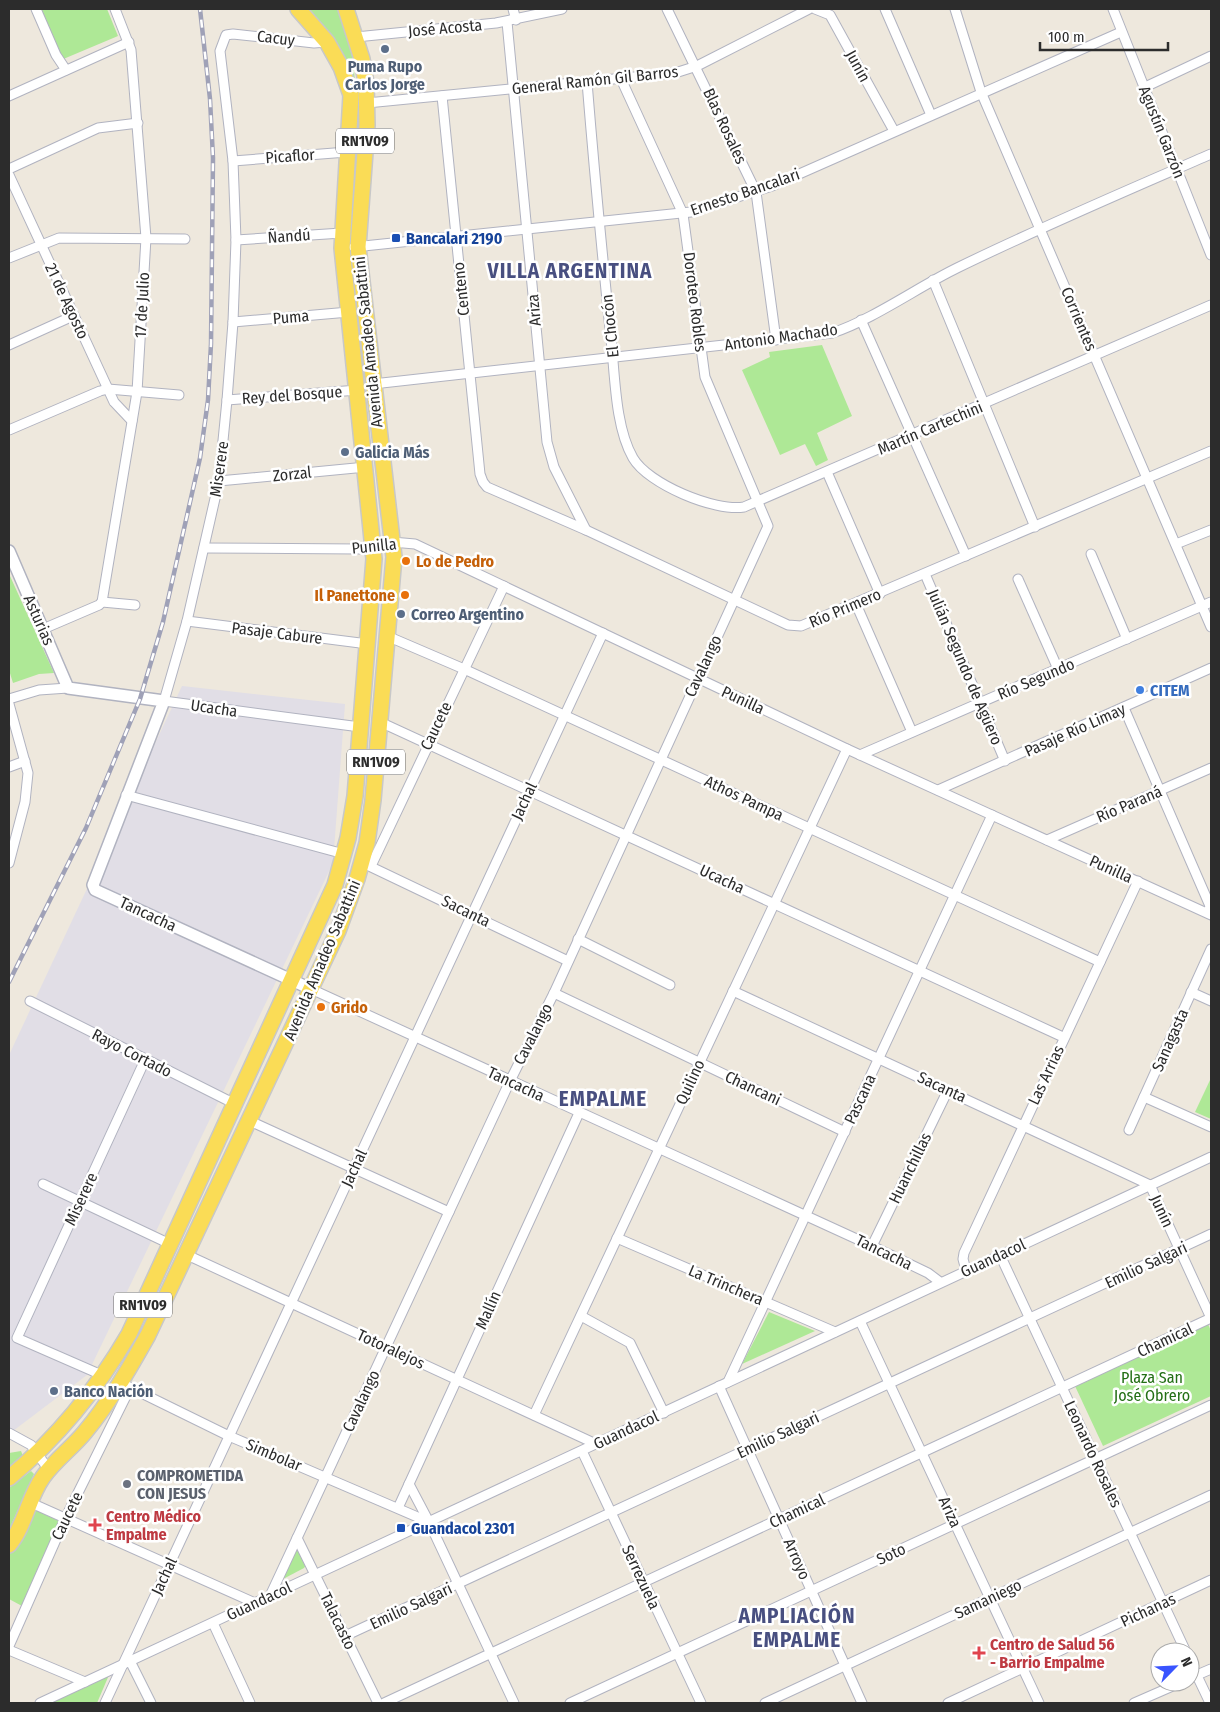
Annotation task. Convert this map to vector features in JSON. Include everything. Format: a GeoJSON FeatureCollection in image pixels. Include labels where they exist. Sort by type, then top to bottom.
{"type":"FeatureCollection","features":[{"type":"Feature","properties":{"kind":"main road","name":"Avenida Amadeo Sabattini"},"geometry":{"type":"LineString","coordinates":[[9,1478],[37,1454],[104,1376],[129,1334],[293,981],[335,885],[344,854],[355,796],[368,644],[373,545],[342,240],[350,95],[341,66],[327,42],[298,9]]}},
{"type":"Feature","properties":{"kind":"main road","name":"Avenida Amadeo Sabattini"},"geometry":{"type":"LineString","coordinates":[[9,1545],[18,1531],[29,1502],[49,1470],[84,1434],[126,1385],[338,931],[367,864],[393,568],[392,542],[358,247],[367,103],[362,59],[346,9]]}},
{"type":"Feature","properties":{"kind":"street"},"geometry":{"type":"LineString","coordinates":[[36,9],[56,55],[66,70]]}},
{"type":"Feature","properties":{"kind":"street","name":"17 de Julio"},"geometry":{"type":"LineString","coordinates":[[102,602],[137,392],[146,238],[138,124],[129,42],[115,9]]}},
{"type":"Feature","properties":{"kind":"street","name":"Ariza"},"geometry":{"type":"LineString","coordinates":[[513,9],[514,89],[539,365],[550,454],[558,476],[586,530]]}},
{"type":"Feature","properties":{"kind":"street","name":"José Acosta"},"geometry":{"type":"LineString","coordinates":[[356,37],[512,21],[562,9]]}},
{"type":"Feature","properties":{"kind":"street","name":"Blas Rosales"},"geometry":{"type":"LineString","coordinates":[[667,9],[756,192],[776,340]]}},
{"type":"Feature","properties":{"kind":"street","name":"General Ramón Gil Barros"},"geometry":{"type":"LineString","coordinates":[[367,103],[675,73],[696,66],[809,9]]}},
{"type":"Feature","properties":{"kind":"street","name":"Junín"},"geometry":{"type":"LineString","coordinates":[[816,9],[830,15],[894,131]]}},
{"type":"Feature","properties":{"kind":"street"},"geometry":{"type":"LineString","coordinates":[[885,9],[931,115]]}},
{"type":"Feature","properties":{"kind":"street","name":"Corrientes"},"geometry":{"type":"LineString","coordinates":[[955,9],[981,92],[1176,544],[1207,604],[1211,627]]}},
{"type":"Feature","properties":{"kind":"street","name":"Agustín Garzón"},"geometry":{"type":"LineString","coordinates":[[1113,9],[1211,256]]}},
{"type":"Feature","properties":{"kind":"street","name":"Ernesto Bancalari"},"geometry":{"type":"LineString","coordinates":[[342,240],[358,247],[682,214],[756,192],[1121,32]]}},
{"type":"Feature","properties":{"kind":"street","name":"Cacuy"},"geometry":{"type":"LineString","coordinates":[[226,36],[238,33],[314,43],[327,42]]}},
{"type":"Feature","properties":{"kind":"street","name":"Miserere"},"geometry":{"type":"LineString","coordinates":[[93,885],[164,701],[186,621],[219,481],[233,322],[236,240],[233,161],[220,51],[226,36]]}},
{"type":"Feature","properties":{"kind":"street"},"geometry":{"type":"LineString","coordinates":[[9,96],[129,42]]}},
{"type":"Feature","properties":{"kind":"street"},"geometry":{"type":"LineString","coordinates":[[1143,88],[1211,56]]}},
{"type":"Feature","properties":{"kind":"street","name":"Doroteo Robles"},"geometry":{"type":"LineString","coordinates":[[621,79],[682,214],[700,348],[707,384],[768,526]]}},
{"type":"Feature","properties":{"kind":"street","name":"El Chocón"},"geometry":{"type":"LineString","coordinates":[[587,82],[599,222],[622,427],[633,459],[647,474]]}},
{"type":"Feature","properties":{"kind":"street","name":"Centeno"},"geometry":{"type":"LineString","coordinates":[[442,96],[482,482]]}},
{"type":"Feature","properties":{"kind":"street"},"geometry":{"type":"LineString","coordinates":[[9,169],[98,128],[138,124]]}},
{"type":"Feature","properties":{"kind":"street","name":"Picaflor"},"geometry":{"type":"LineString","coordinates":[[233,161],[347,152]]}},
{"type":"Feature","properties":{"kind":"street","name":"Antonio Machado"},"geometry":{"type":"LineString","coordinates":[[373,384],[832,333],[861,320],[933,280],[1040,228],[1211,154]]}},
{"type":"Feature","properties":{"kind":"street","name":"21 de Agosto"},"geometry":{"type":"LineString","coordinates":[[9,175],[114,402],[132,421]]}},
{"type":"Feature","properties":{"kind":"street"},"geometry":{"type":"LineString","coordinates":[[9,258],[59,238],[185,239]]}},
{"type":"Feature","properties":{"kind":"street","name":"Ñandú"},"geometry":{"type":"LineString","coordinates":[[236,240],[342,240]]}},
{"type":"Feature","properties":{"kind":"street"},"geometry":{"type":"LineString","coordinates":[[933,280],[1035,527]]}},
{"type":"Feature","properties":{"kind":"street","name":"Martín Cartechini"},"geometry":{"type":"LineString","coordinates":[[647,474],[663,484],[719,507],[735,508],[758,501],[912,436],[1211,305]]}},
{"type":"Feature","properties":{"kind":"street","name":"Puma"},"geometry":{"type":"LineString","coordinates":[[233,322],[349,312]]}},
{"type":"Feature","properties":{"kind":"street"},"geometry":{"type":"LineString","coordinates":[[9,345],[73,316]]}},
{"type":"Feature","properties":{"kind":"street"},"geometry":{"type":"LineString","coordinates":[[861,320],[966,556]]}},
{"type":"Feature","properties":{"kind":"street"},"geometry":{"type":"LineString","coordinates":[[9,430],[108,389],[179,395]]}},
{"type":"Feature","properties":{"kind":"street","name":"Rey del Bosque"},"geometry":{"type":"LineString","coordinates":[[227,400],[358,390]]}},
{"type":"Feature","properties":{"kind":"street","name":"Río Primero"},"geometry":{"type":"LineString","coordinates":[[482,482],[487,487],[586,530],[793,626],[808,625],[1211,451]]}},
{"type":"Feature","properties":{"kind":"street","name":"Zorzal"},"geometry":{"type":"LineString","coordinates":[[219,481],[366,466]]}},
{"type":"Feature","properties":{"kind":"street"},"geometry":{"type":"LineString","coordinates":[[827,472],[880,594]]}},
{"type":"Feature","properties":{"kind":"street","name":"Cavalango"},"geometry":{"type":"LineString","coordinates":[[270,1596],[510,1081],[554,993],[768,526]]}},
{"type":"Feature","properties":{"kind":"street"},"geometry":{"type":"LineString","coordinates":[[1176,544],[1211,530]]}},
{"type":"Feature","properties":{"kind":"street","name":"Punilla"},"geometry":{"type":"LineString","coordinates":[[204,548],[359,549],[392,542],[415,544],[860,755],[1138,881],[1210,910]]}},
{"type":"Feature","properties":{"kind":"street","name":"Asturias"},"geometry":{"type":"LineString","coordinates":[[9,551],[12,568],[43,629],[68,688]]}},
{"type":"Feature","properties":{"kind":"street"},"geometry":{"type":"LineString","coordinates":[[1090,554],[1127,639]]}},
{"type":"Feature","properties":{"kind":"street","name":"Julián Segundo de Agüero"},"geometry":{"type":"LineString","coordinates":[[925,574],[1006,761]]}},
{"type":"Feature","properties":{"kind":"street"},"geometry":{"type":"LineString","coordinates":[[1018,579],[1058,669]]}},
{"type":"Feature","properties":{"kind":"street","name":"Caucete"},"geometry":{"type":"LineString","coordinates":[[367,864],[504,586]]}},
{"type":"Feature","properties":{"kind":"street"},"geometry":{"type":"LineString","coordinates":[[43,629],[102,602],[134,605]]}},
{"type":"Feature","properties":{"kind":"street"},"geometry":{"type":"LineString","coordinates":[[856,604],[912,732]]}},
{"type":"Feature","properties":{"kind":"street","name":"Río Segundo"},"geometry":{"type":"LineString","coordinates":[[860,755],[1207,604]]}},
{"type":"Feature","properties":{"kind":"street","name":"Pasaje Cabure"},"geometry":{"type":"LineString","coordinates":[[186,621],[368,644]]}},
{"type":"Feature","properties":{"kind":"street","name":"Jachal"},"geometry":{"type":"LineString","coordinates":[[105,1703],[127,1663],[169,1565],[603,634]]}},
{"type":"Feature","properties":{"kind":"street","name":"Athos Pampa"},"geometry":{"type":"LineString","coordinates":[[387,636],[464,669],[1100,962]]}},
{"type":"Feature","properties":{"kind":"street","name":"Pasaje Río Limay"},"geometry":{"type":"LineString","coordinates":[[938,790],[1211,668]]}},
{"type":"Feature","properties":{"kind":"street"},"geometry":{"type":"LineString","coordinates":[[9,700],[39,690],[68,688]]}},
{"type":"Feature","properties":{"kind":"street","name":"Ucacha"},"geometry":{"type":"LineString","coordinates":[[68,688],[360,727]]}},
{"type":"Feature","properties":{"kind":"street"},"geometry":{"type":"LineString","coordinates":[[9,704],[26,761],[28,788],[9,863]]}},
{"type":"Feature","properties":{"kind":"street"},"geometry":{"type":"LineString","coordinates":[[1124,708],[1210,910]]}},
{"type":"Feature","properties":{"kind":"street","name":"Ucacha"},"geometry":{"type":"LineString","coordinates":[[380,722],[1063,1037]]}},
{"type":"Feature","properties":{"kind":"street","name":"Quilino"},"geometry":{"type":"LineString","coordinates":[[534,1416],[847,749]]}},
{"type":"Feature","properties":{"kind":"street"},"geometry":{"type":"LineString","coordinates":[[9,767],[26,761]]}},
{"type":"Feature","properties":{"kind":"street","name":"Río Paraná"},"geometry":{"type":"LineString","coordinates":[[1047,840],[1211,768]]}},
{"type":"Feature","properties":{"kind":"street"},"geometry":{"type":"LineString","coordinates":[[126,796],[344,854]]}},
{"type":"Feature","properties":{"kind":"street","name":"Pascana"},"geometry":{"type":"LineString","coordinates":[[728,1382],[992,815]]}},
{"type":"Feature","properties":{"kind":"street","name":"Sacanta"},"geometry":{"type":"LineString","coordinates":[[367,864],[568,961]]}},
{"type":"Feature","properties":{"kind":"street","name":"Las Arrias"},"geometry":{"type":"LineString","coordinates":[[966,1270],[963,1259],[964,1253],[1063,1037],[1138,881]]}},
{"type":"Feature","properties":{"kind":"street","name":"Tancacha"},"geometry":{"type":"LineString","coordinates":[[93,885],[95,890],[872,1246],[940,1282]]}},
{"type":"Feature","properties":{"kind":"street"},"geometry":{"type":"LineString","coordinates":[[578,939],[670,985]]}},
{"type":"Feature","properties":{"kind":"street","name":"Sanagasta"},"geometry":{"type":"LineString","coordinates":[[1129,1130],[1211,949]]}},
{"type":"Feature","properties":{"kind":"street","name":"Sacanta"},"geometry":{"type":"LineString","coordinates":[[733,991],[1150,1185]]}},
{"type":"Feature","properties":{"kind":"street"},"geometry":{"type":"LineString","coordinates":[[1191,992],[1211,1001]]}},
{"type":"Feature","properties":{"kind":"street","name":"Chancani"},"geometry":{"type":"LineString","coordinates":[[554,993],[845,1132]]}},
{"type":"Feature","properties":{"kind":"street","name":"Rayo Cortado"},"geometry":{"type":"LineString","coordinates":[[30,1001],[235,1104]]}},
{"type":"Feature","properties":{"kind":"street","name":"Miserere"},"geometry":{"type":"LineString","coordinates":[[104,1376],[17,1338],[145,1060]]}},
{"type":"Feature","properties":{"kind":"street","name":"Huanchillas"},"geometry":{"type":"LineString","coordinates":[[872,1246],[948,1090]]}},
{"type":"Feature","properties":{"kind":"street"},"geometry":{"type":"LineString","coordinates":[[1144,1097],[1211,1127]]}},
{"type":"Feature","properties":{"kind":"street","name":"Mallín"},"geometry":{"type":"LineString","coordinates":[[398,1508],[580,1113]]}},
{"type":"Feature","properties":{"kind":"street"},"geometry":{"type":"LineString","coordinates":[[250,1120],[449,1212]]}},
{"type":"Feature","properties":{"kind":"street","name":"Guandacol"},"geometry":{"type":"LineString","coordinates":[[41,1703],[1211,1157]]}},
{"type":"Feature","properties":{"kind":"street"},"geometry":{"type":"LineString","coordinates":[[42,1184],[170,1244]]}},
{"type":"Feature","properties":{"kind":"street","name":"Junín"},"geometry":{"type":"LineString","coordinates":[[1150,1185],[1211,1318]]}},
{"type":"Feature","properties":{"kind":"street","name":"Emilio Salgari"},"geometry":{"type":"LineString","coordinates":[[345,1636],[1211,1234]]}},
{"type":"Feature","properties":{"kind":"street","name":"La Trinchera"},"geometry":{"type":"LineString","coordinates":[[617,1238],[835,1332]]}},
{"type":"Feature","properties":{"kind":"street","name":"Totoralejos"},"geometry":{"type":"LineString","coordinates":[[186,1254],[596,1444]]}},
{"type":"Feature","properties":{"kind":"street","name":"Leonardo Rosales"},"geometry":{"type":"LineString","coordinates":[[1000,1255],[1181,1642]]}},
{"type":"Feature","properties":{"kind":"street"},"geometry":{"type":"LineString","coordinates":[[581,1316],[630,1343],[664,1413]]}},
{"type":"Feature","properties":{"kind":"street","name":"Chamical"},"geometry":{"type":"LineString","coordinates":[[384,1703],[1211,1318]]}},
{"type":"Feature","properties":{"kind":"street","name":"Ariza"},"geometry":{"type":"LineString","coordinates":[[860,1321],[1039,1703]]}},
{"type":"Feature","properties":{"kind":"street","name":"Caucete"},"geometry":{"type":"LineString","coordinates":[[9,1646],[126,1385]]}},
{"type":"Feature","properties":{"kind":"street","name":"Simbolar"},"geometry":{"type":"LineString","coordinates":[[126,1385],[229,1436],[429,1522]]}},
{"type":"Feature","properties":{"kind":"street","name":"Arroyo"},"geometry":{"type":"LineString","coordinates":[[719,1386],[862,1703]]}},
{"type":"Feature","properties":{"kind":"street","name":"Soto"},"geometry":{"type":"LineString","coordinates":[[570,1703],[1211,1405]]}},
{"type":"Feature","properties":{"kind":"street"},"geometry":{"type":"LineString","coordinates":[[9,1433],[31,1444],[49,1470]]}},
{"type":"Feature","properties":{"kind":"street","name":"Serrezuela"},"geometry":{"type":"LineString","coordinates":[[582,1450],[701,1703]]}},
{"type":"Feature","properties":{"kind":"street"},"geometry":{"type":"LineString","coordinates":[[409,1484],[429,1522],[514,1703]]}},
{"type":"Feature","properties":{"kind":"street","name":"Samaniego"},"geometry":{"type":"LineString","coordinates":[[765,1703],[1211,1495]]}},
{"type":"Feature","properties":{"kind":"street"},"geometry":{"type":"LineString","coordinates":[[29,1502],[255,1603]]}},
{"type":"Feature","properties":{"kind":"street","name":"Talacasto"},"geometry":{"type":"LineString","coordinates":[[297,1538],[378,1703]]}},
{"type":"Feature","properties":{"kind":"street","name":"Pichanas"},"geometry":{"type":"LineString","coordinates":[[948,1703],[1211,1580]]}},
{"type":"Feature","properties":{"kind":"street"},"geometry":{"type":"LineString","coordinates":[[213,1623],[250,1703]]}},
{"type":"Feature","properties":{"kind":"street"},"geometry":{"type":"LineString","coordinates":[[9,1650],[85,1682]]}},
{"type":"Feature","properties":{"kind":"street"},"geometry":{"type":"LineString","coordinates":[[127,1663],[151,1703]]}},
{"type":"Feature","properties":{"kind":"street"},"geometry":{"type":"LineString","coordinates":[[1200,1688],[1210,1703]]}},
{"type":"Feature","properties":{"kind":"street"},"geometry":{"type":"LineString","coordinates":[[1134,1703],[1159,1692]]}},
{"type":"Feature","properties":{"kind":"shaded area"},"geometry":{"type":"Polygon","coordinates":[[[182,686],[345,704],[333,863],[87,1375],[9,1434],[9,1055],[182,686]]]}},
{"type":"Feature","properties":{"kind":"green space"},"geometry":{"type":"Polygon","coordinates":[[[39,9],[107,9],[118,36],[61,60],[39,9]]]}},
{"type":"Feature","properties":{"kind":"green space"},"geometry":{"type":"Polygon","coordinates":[[[307,9],[338,9],[341,15],[353,60],[358,113],[353,87],[307,9]]]}},
{"type":"Feature","properties":{"kind":"green space"},"geometry":{"type":"Polygon","coordinates":[[[822,345],[852,416],[817,433],[828,460],[816,466],[805,444],[780,455],[742,370],[770,357],[769,352],[822,345]]]}},
{"type":"Feature","properties":{"kind":"green space"},"geometry":{"type":"Polygon","coordinates":[[[10,576],[54,673],[39,674],[13,683],[9,670],[10,576]]]}},
{"type":"Feature","properties":{"kind":"green space"},"geometry":{"type":"Polygon","coordinates":[[[1211,1078],[1211,1119],[1195,1112],[1211,1078]]]}},
{"type":"Feature","properties":{"kind":"green space"},"geometry":{"type":"Polygon","coordinates":[[[769,1312],[815,1331],[742,1364],[769,1312]]]}},
{"type":"Feature","properties":{"kind":"green space","name":"Plaza San José Obrero"},"geometry":{"type":"Polygon","coordinates":[[[1208,1324],[1211,1331],[1211,1396],[1103,1446],[1075,1386],[1208,1324]]]}},
{"type":"Feature","properties":{"kind":"green space"},"geometry":{"type":"Polygon","coordinates":[[[21,1451],[23,1456],[9,1468],[9,1453],[21,1451]]]}},
{"type":"Feature","properties":{"kind":"green space"},"geometry":{"type":"Polygon","coordinates":[[[31,1471],[34,1474],[9,1530],[9,1488],[31,1471]]]}},
{"type":"Feature","properties":{"kind":"green space"},"geometry":{"type":"Polygon","coordinates":[[[31,1508],[59,1521],[22,1606],[9,1599],[9,1553],[22,1533],[31,1508]]]}},
{"type":"Feature","properties":{"kind":"green space"},"geometry":{"type":"Polygon","coordinates":[[[295,1550],[300,1551],[306,1565],[304,1568],[282,1578],[295,1550]]]}},
{"type":"Feature","properties":{"kind":"green space"},"geometry":{"type":"Polygon","coordinates":[[[109,1675],[97,1703],[50,1703],[109,1675]]]}},
{"type":"Feature","properties":{"kind":"railway"},"geometry":{"type":"LineString","coordinates":[[9,982],[86,828],[140,699],[163,622],[200,458],[208,400],[211,344],[213,158],[210,99],[200,9]]}},
{"type":"Feature","properties":{"kind":"place","name":"Puma Rupo Carlos Jorge"},"geometry":{"type":"Point","coordinates":[385,49]}},
{"type":"Feature","properties":{"kind":"place","name":"Bancalari 2190"},"geometry":{"type":"Point","coordinates":[396,238]}},
{"type":"Feature","properties":{"kind":"place","name":"Galicia Más"},"geometry":{"type":"Point","coordinates":[345,452]}},
{"type":"Feature","properties":{"kind":"place","name":"Lo de Pedro"},"geometry":{"type":"Point","coordinates":[406,561]}},
{"type":"Feature","properties":{"kind":"place","name":"Il Panettone"},"geometry":{"type":"Point","coordinates":[405,595]}},
{"type":"Feature","properties":{"kind":"place","name":"Correo Argentino"},"geometry":{"type":"Point","coordinates":[401,614]}},
{"type":"Feature","properties":{"kind":"place","name":"CITEM"},"geometry":{"type":"Point","coordinates":[1140,690]}},
{"type":"Feature","properties":{"kind":"place","name":"Grido"},"geometry":{"type":"Point","coordinates":[321,1007]}},
{"type":"Feature","properties":{"kind":"place","name":"Banco Nación"},"geometry":{"type":"Point","coordinates":[54,1391]}},
{"type":"Feature","properties":{"kind":"place","name":"COMPROMETIDA CON JESUS"},"geometry":{"type":"Point","coordinates":[127,1484]}},
{"type":"Feature","properties":{"kind":"place","name":"Centro Médico Empalme"},"geometry":{"type":"Point","coordinates":[95,1525]}},
{"type":"Feature","properties":{"kind":"place","name":"Guandacol 2301"},"geometry":{"type":"Point","coordinates":[401,1528]}},
{"type":"Feature","properties":{"kind":"place","name":"Centro de Salud 56 - Barrio Empalme"},"geometry":{"type":"Point","coordinates":[979,1653]}},
{"type":"Feature","properties":{"kind":"district","name":"VILLA ARGENTINA"},"geometry":{"type":"Point","coordinates":[570,271]}},
{"type":"Feature","properties":{"kind":"district","name":"EMPALME"},"geometry":{"type":"Point","coordinates":[603,1099]}},
{"type":"Feature","properties":{"kind":"district","name":"AMPLIACIÓN EMPALME"},"geometry":{"type":"Point","coordinates":[797,1628]}}]}
